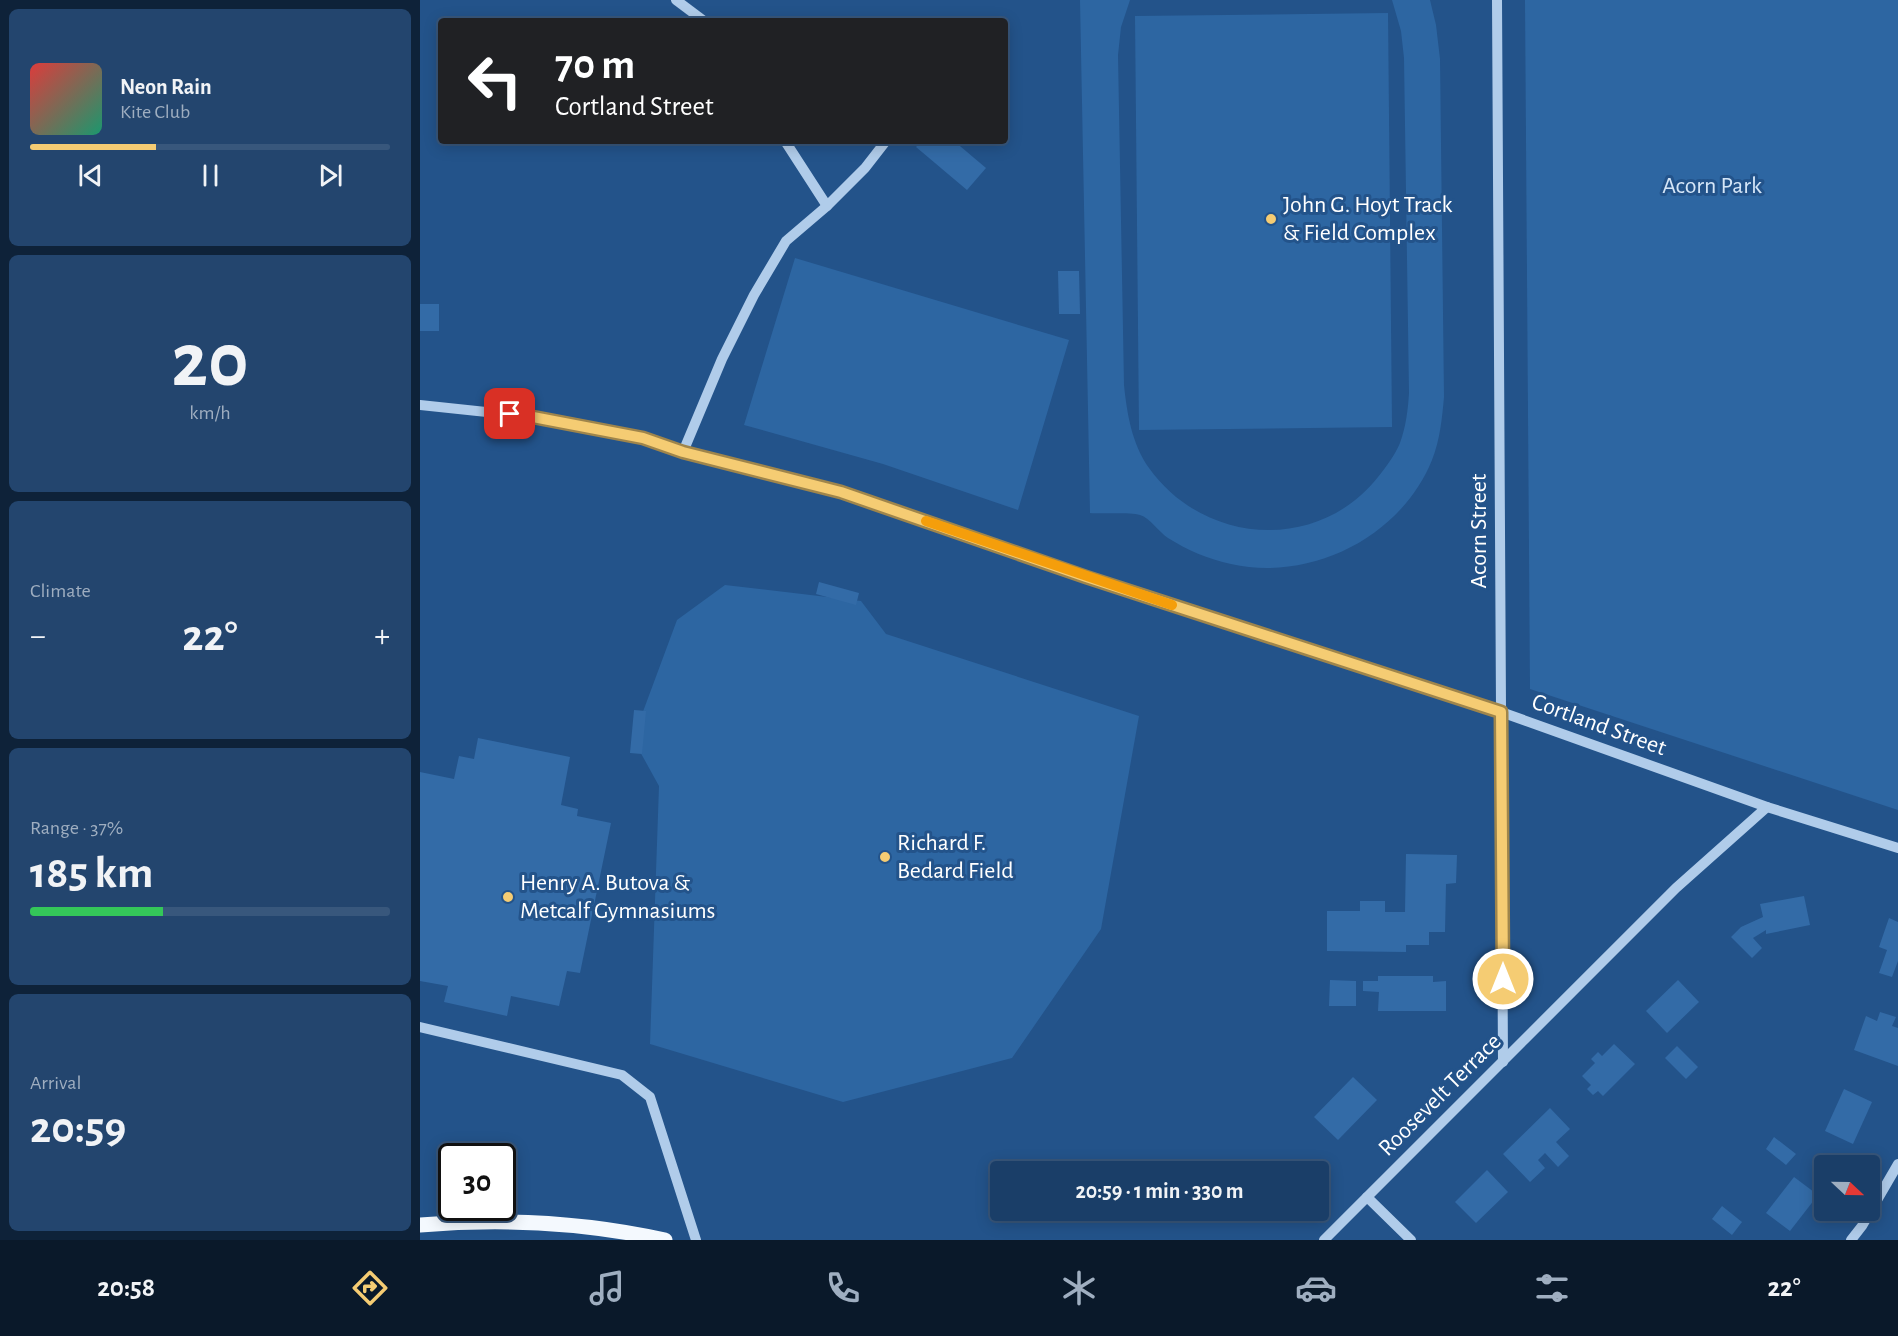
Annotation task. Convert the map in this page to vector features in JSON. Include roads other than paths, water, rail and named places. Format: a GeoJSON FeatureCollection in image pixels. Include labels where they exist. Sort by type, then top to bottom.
{"type":"FeatureCollection","features":[{"type":"Feature","properties":{"kind":"main road"},"geometry":{"type":"LineString","coordinates":[[420,1225],[485,1221],[559,1223],[665,1240]]}},
{"type":"Feature","properties":{"kind":"street"},"geometry":{"type":"LineString","coordinates":[[676,0],[700,18]]}},
{"type":"Feature","properties":{"kind":"street","name":"Acorn Street"},"geometry":{"type":"LineString","coordinates":[[1497,0],[1503,1062]]}},
{"type":"Feature","properties":{"kind":"street"},"geometry":{"type":"LineString","coordinates":[[787,144],[827,206]]}},
{"type":"Feature","properties":{"kind":"street"},"geometry":{"type":"LineString","coordinates":[[683,452],[722,359],[754,295],[786,241],[827,206],[865,168],[884,144]]}},
{"type":"Feature","properties":{"kind":"street","name":"Cortland Street"},"geometry":{"type":"LineString","coordinates":[[420,405],[533,417],[643,438],[683,452],[841,492],[1086,577],[1501,712],[1767,807],[1898,848]]}},
{"type":"Feature","properties":{"kind":"street","name":"Roosevelt Terrace"},"geometry":{"type":"LineString","coordinates":[[1324,1240],[1676,888],[1767,807]]}},
{"type":"Feature","properties":{"kind":"street"},"geometry":{"type":"LineString","coordinates":[[420,1027],[622,1076],[650,1097],[696,1240]]}},
{"type":"Feature","properties":{"kind":"street"},"geometry":{"type":"LineString","coordinates":[[1851,1240],[1898,1164]]}},
{"type":"Feature","properties":{"kind":"street"},"geometry":{"type":"LineString","coordinates":[[1367,1197],[1411,1240]]}},
{"type":"Feature","properties":{"kind":"place","name":"John G. Hoyt Track & Field Complex"},"geometry":{"type":"Point","coordinates":[1271,219]}},
{"type":"Feature","properties":{"kind":"place","name":"Richard F. Bedard Field"},"geometry":{"type":"Point","coordinates":[885,857]}},
{"type":"Feature","properties":{"kind":"place","name":"Henry A. Butova & Metcalf Gymnasiums"},"geometry":{"type":"Point","coordinates":[508,897]}},
{"type":"Feature","properties":{"kind":"park label","name":"Acorn Park"},"geometry":{"type":"Point","coordinates":[1712,186]}}]}
